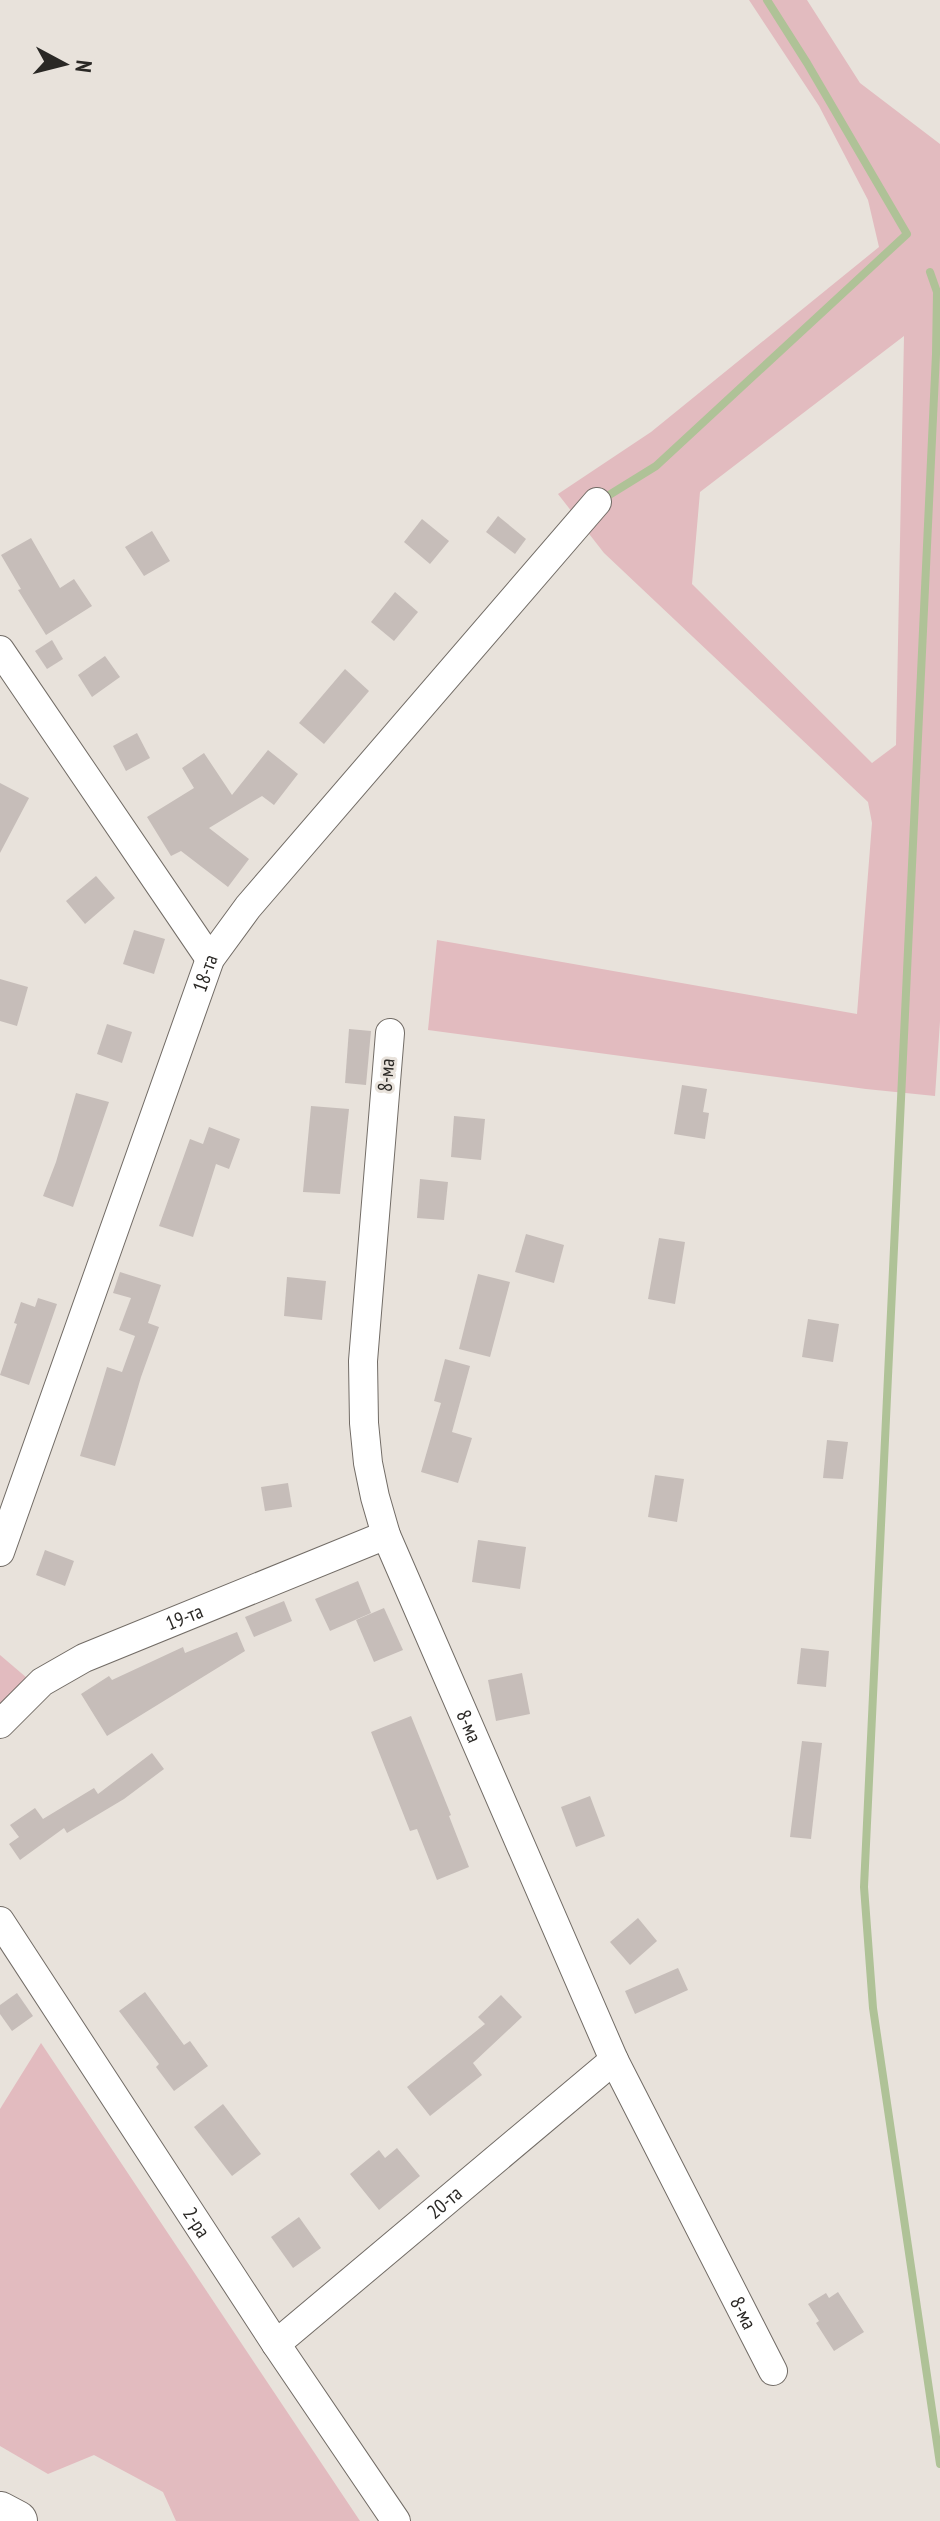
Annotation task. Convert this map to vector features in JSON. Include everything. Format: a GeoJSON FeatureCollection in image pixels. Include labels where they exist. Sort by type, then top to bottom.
{"type":"FeatureCollection","features":[{"type":"Feature","properties":{"kind":"main road"},"geometry":{"type":"LineString","coordinates":[[0,2512],[17,2521]]}},
{"type":"Feature","properties":{"kind":"street","name":"18-та"},"geometry":{"type":"LineString","coordinates":[[0,1552],[210,959],[248,907],[597,502]]}},
{"type":"Feature","properties":{"kind":"street"},"geometry":{"type":"LineString","coordinates":[[0,650],[210,959]]}},
{"type":"Feature","properties":{"kind":"street","name":"8-ма"},"geometry":{"type":"LineString","coordinates":[[390,1033],[363,1361],[364,1423],[375,1497],[386,1535],[614,2060],[773,2371]]}},
{"type":"Feature","properties":{"kind":"street","name":"19-та"},"geometry":{"type":"LineString","coordinates":[[0,1724],[42,1682],[84,1658],[386,1535]]}},
{"type":"Feature","properties":{"kind":"street","name":"2-ра"},"geometry":{"type":"LineString","coordinates":[[0,1921],[276,2344],[396,2521]]}},
{"type":"Feature","properties":{"kind":"street","name":"20-та"},"geometry":{"type":"LineString","coordinates":[[276,2344],[614,2060]]}},
{"type":"Feature","properties":{"kind":"shaded area"},"geometry":{"type":"Polygon","coordinates":[[[749,0],[807,0],[860,83],[940,144],[940,1021],[935,1096],[428,1030],[437,940],[857,1014],[872,823],[868,802],[604,553],[558,494],[651,432],[879,247],[868,200],[819,106],[749,0]],[[904,336],[700,492],[692,584],[872,763],[896,745],[904,336]]]}},
{"type":"Feature","properties":{"kind":"shaded area"},"geometry":{"type":"Polygon","coordinates":[[[0,1655],[27,1678],[0,1707],[0,1655]]]}},
{"type":"Feature","properties":{"kind":"shaded area"},"geometry":{"type":"Polygon","coordinates":[[[41,2043],[360,2521],[176,2521],[163,2492],[94,2455],[48,2474],[0,2446],[0,2109],[41,2043]]]}},
{"type":"Feature","properties":{"kind":"building"},"geometry":{"type":"Polygon","coordinates":[[[498,516],[526,539],[515,554],[486,532],[498,516]]]}},
{"type":"Feature","properties":{"kind":"building"},"geometry":{"type":"Polygon","coordinates":[[[422,519],[449,541],[430,564],[404,542],[422,519]]]}},
{"type":"Feature","properties":{"kind":"building"},"geometry":{"type":"Polygon","coordinates":[[[152,531],[170,561],[144,576],[125,547],[152,531]]]}},
{"type":"Feature","properties":{"kind":"building"},"geometry":{"type":"Polygon","coordinates":[[[31,538],[60,588],[74,579],[92,606],[46,635],[1,555],[31,538]]]}},
{"type":"Feature","properties":{"kind":"building"},"geometry":{"type":"Polygon","coordinates":[[[395,592],[418,612],[394,641],[371,622],[395,592]]]}},
{"type":"Feature","properties":{"kind":"building"},"geometry":{"type":"Polygon","coordinates":[[[52,640],[63,659],[47,669],[35,651],[52,640]]]}},
{"type":"Feature","properties":{"kind":"building"},"geometry":{"type":"Polygon","coordinates":[[[105,656],[120,677],[92,697],[78,675],[105,656]]]}},
{"type":"Feature","properties":{"kind":"building"},"geometry":{"type":"Polygon","coordinates":[[[345,669],[369,691],[324,744],[299,723],[345,669]]]}},
{"type":"Feature","properties":{"kind":"building"},"geometry":{"type":"Polygon","coordinates":[[[137,733],[150,758],[126,771],[113,746],[137,733]]]}},
{"type":"Feature","properties":{"kind":"building"},"geometry":{"type":"Polygon","coordinates":[[[268,750],[298,774],[274,805],[262,796],[209,828],[249,859],[228,887],[181,851],[171,856],[147,817],[194,788],[182,768],[204,753],[232,795],[268,750]]]}},
{"type":"Feature","properties":{"kind":"building"},"geometry":{"type":"Polygon","coordinates":[[[0,783],[29,798],[0,853],[0,783]]]}},
{"type":"Feature","properties":{"kind":"building"},"geometry":{"type":"Polygon","coordinates":[[[96,876],[115,898],[85,924],[66,901],[96,876]]]}},
{"type":"Feature","properties":{"kind":"building"},"geometry":{"type":"Polygon","coordinates":[[[134,930],[165,939],[154,974],[123,964],[134,930]]]}},
{"type":"Feature","properties":{"kind":"building"},"geometry":{"type":"Polygon","coordinates":[[[0,979],[28,987],[17,1026],[0,1021],[0,979]]]}},
{"type":"Feature","properties":{"kind":"building"},"geometry":{"type":"Polygon","coordinates":[[[107,1024],[132,1032],[122,1063],[97,1054],[107,1024]]]}},
{"type":"Feature","properties":{"kind":"building"},"geometry":{"type":"Polygon","coordinates":[[[349,1029],[371,1031],[366,1085],[345,1083],[349,1029]]]}},
{"type":"Feature","properties":{"kind":"building"},"geometry":{"type":"Polygon","coordinates":[[[682,1085],[707,1089],[703,1112],[709,1113],[705,1139],[674,1134],[682,1085]]]}},
{"type":"Feature","properties":{"kind":"building"},"geometry":{"type":"Polygon","coordinates":[[[76,1093],[109,1102],[73,1207],[43,1196],[76,1093]]]}},
{"type":"Feature","properties":{"kind":"building"},"geometry":{"type":"Polygon","coordinates":[[[311,1106],[349,1109],[340,1194],[303,1192],[311,1106]]]}},
{"type":"Feature","properties":{"kind":"building"},"geometry":{"type":"Polygon","coordinates":[[[454,1116],[485,1119],[481,1160],[451,1157],[454,1116]]]}},
{"type":"Feature","properties":{"kind":"building"},"geometry":{"type":"Polygon","coordinates":[[[209,1127],[240,1139],[229,1169],[216,1164],[193,1237],[159,1226],[190,1139],[203,1144],[209,1127]]]}},
{"type":"Feature","properties":{"kind":"building"},"geometry":{"type":"Polygon","coordinates":[[[420,1179],[448,1182],[444,1220],[417,1218],[420,1179]]]}},
{"type":"Feature","properties":{"kind":"building"},"geometry":{"type":"Polygon","coordinates":[[[526,1234],[564,1245],[554,1283],[515,1272],[526,1234]]]}},
{"type":"Feature","properties":{"kind":"building"},"geometry":{"type":"Polygon","coordinates":[[[659,1238],[685,1242],[675,1304],[648,1299],[659,1238]]]}},
{"type":"Feature","properties":{"kind":"building"},"geometry":{"type":"Polygon","coordinates":[[[120,1272],[161,1285],[148,1323],[159,1327],[115,1466],[80,1456],[107,1367],[122,1372],[135,1336],[119,1330],[131,1298],[113,1293],[120,1272]]]}},
{"type":"Feature","properties":{"kind":"building"},"geometry":{"type":"Polygon","coordinates":[[[478,1274],[510,1282],[490,1357],[459,1349],[478,1274]]]}},
{"type":"Feature","properties":{"kind":"building"},"geometry":{"type":"Polygon","coordinates":[[[287,1277],[326,1281],[322,1320],[284,1316],[287,1277]]]}},
{"type":"Feature","properties":{"kind":"building"},"geometry":{"type":"Polygon","coordinates":[[[38,1298],[57,1304],[29,1385],[0,1375],[21,1302],[35,1307],[38,1298]]]}},
{"type":"Feature","properties":{"kind":"building"},"geometry":{"type":"Polygon","coordinates":[[[808,1319],[839,1324],[833,1362],[802,1357],[808,1319]]]}},
{"type":"Feature","properties":{"kind":"building"},"geometry":{"type":"Polygon","coordinates":[[[445,1359],[470,1366],[452,1432],[472,1438],[458,1483],[421,1472],[441,1403],[434,1401],[445,1359]]]}},
{"type":"Feature","properties":{"kind":"building"},"geometry":{"type":"Polygon","coordinates":[[[827,1440],[848,1442],[843,1479],[823,1478],[827,1440]]]}},
{"type":"Feature","properties":{"kind":"building"},"geometry":{"type":"Polygon","coordinates":[[[655,1475],[684,1479],[677,1522],[648,1517],[655,1475]]]}},
{"type":"Feature","properties":{"kind":"building"},"geometry":{"type":"Polygon","coordinates":[[[288,1483],[292,1507],[265,1511],[261,1487],[288,1483]]]}},
{"type":"Feature","properties":{"kind":"building"},"geometry":{"type":"Polygon","coordinates":[[[478,1540],[526,1547],[520,1589],[472,1582],[478,1540]]]}},
{"type":"Feature","properties":{"kind":"building"},"geometry":{"type":"Polygon","coordinates":[[[45,1550],[74,1561],[65,1586],[36,1575],[45,1550]]]}},
{"type":"Feature","properties":{"kind":"building"},"geometry":{"type":"Polygon","coordinates":[[[358,1581],[371,1613],[330,1631],[315,1599],[358,1581]]]}},
{"type":"Feature","properties":{"kind":"building"},"geometry":{"type":"Polygon","coordinates":[[[284,1601],[292,1621],[254,1637],[245,1617],[284,1601]]]}},
{"type":"Feature","properties":{"kind":"building"},"geometry":{"type":"Polygon","coordinates":[[[384,1608],[403,1650],[374,1662],[356,1620],[384,1608]]]}},
{"type":"Feature","properties":{"kind":"building"},"geometry":{"type":"Polygon","coordinates":[[[237,1632],[245,1651],[107,1736],[81,1694],[109,1676],[112,1680],[183,1647],[185,1653],[237,1632]]]}},
{"type":"Feature","properties":{"kind":"building"},"geometry":{"type":"Polygon","coordinates":[[[801,1648],[829,1651],[826,1687],[797,1684],[801,1648]]]}},
{"type":"Feature","properties":{"kind":"building"},"geometry":{"type":"Polygon","coordinates":[[[522,1673],[530,1714],[496,1721],[488,1680],[522,1673]]]}},
{"type":"Feature","properties":{"kind":"building"},"geometry":{"type":"Polygon","coordinates":[[[411,1716],[469,1867],[437,1880],[417,1829],[410,1831],[371,1732],[411,1716]]]}},
{"type":"Feature","properties":{"kind":"building"},"geometry":{"type":"Polygon","coordinates":[[[802,1741],[822,1743],[811,1839],[790,1837],[802,1741]]]}},
{"type":"Feature","properties":{"kind":"building"},"geometry":{"type":"Polygon","coordinates":[[[152,1753],[164,1769],[124,1799],[67,1833],[64,1828],[20,1860],[9,1844],[19,1837],[10,1825],[35,1808],[43,1819],[94,1788],[98,1794],[152,1753]]]}},
{"type":"Feature","properties":{"kind":"building"},"geometry":{"type":"Polygon","coordinates":[[[590,1796],[605,1836],[576,1847],[561,1807],[590,1796]]]}},
{"type":"Feature","properties":{"kind":"building"},"geometry":{"type":"Polygon","coordinates":[[[638,1918],[657,1941],[630,1965],[610,1942],[638,1918]]]}},
{"type":"Feature","properties":{"kind":"building"},"geometry":{"type":"Polygon","coordinates":[[[678,1968],[688,1990],[635,2014],[625,1991],[678,1968]]]}},
{"type":"Feature","properties":{"kind":"building"},"geometry":{"type":"Polygon","coordinates":[[[145,1992],[184,2045],[190,2041],[208,2066],[174,2091],[156,2067],[159,2064],[119,2011],[145,1992]]]}},
{"type":"Feature","properties":{"kind":"building"},"geometry":{"type":"Polygon","coordinates":[[[17,1993],[33,2016],[12,2031],[0,2014],[0,2005],[17,1993]]]}},
{"type":"Feature","properties":{"kind":"building"},"geometry":{"type":"Polygon","coordinates":[[[501,1995],[522,2017],[473,2063],[482,2075],[430,2116],[407,2087],[485,2024],[478,2017],[501,1995]]]}},
{"type":"Feature","properties":{"kind":"building"},"geometry":{"type":"Polygon","coordinates":[[[223,2104],[261,2154],[232,2176],[194,2127],[223,2104]]]}},
{"type":"Feature","properties":{"kind":"building"},"geometry":{"type":"Polygon","coordinates":[[[397,2148],[420,2176],[379,2210],[350,2174],[379,2150],[385,2158],[397,2148]]]}},
{"type":"Feature","properties":{"kind":"building"},"geometry":{"type":"Polygon","coordinates":[[[299,2217],[321,2248],[293,2268],[271,2237],[299,2217]]]}},
{"type":"Feature","properties":{"kind":"building"},"geometry":{"type":"Polygon","coordinates":[[[838,2292],[864,2332],[834,2351],[808,2304],[826,2293],[829,2298],[838,2292]]]}},
{"type":"Feature","properties":{"kind":"waterway"},"geometry":{"type":"LineString","coordinates":[[601,500],[656,466],[907,234],[767,0]]}},
{"type":"Feature","properties":{"kind":"waterway"},"geometry":{"type":"LineString","coordinates":[[930,272],[937,292],[936,354],[864,1887],[873,2008],[940,2464]]}}]}
